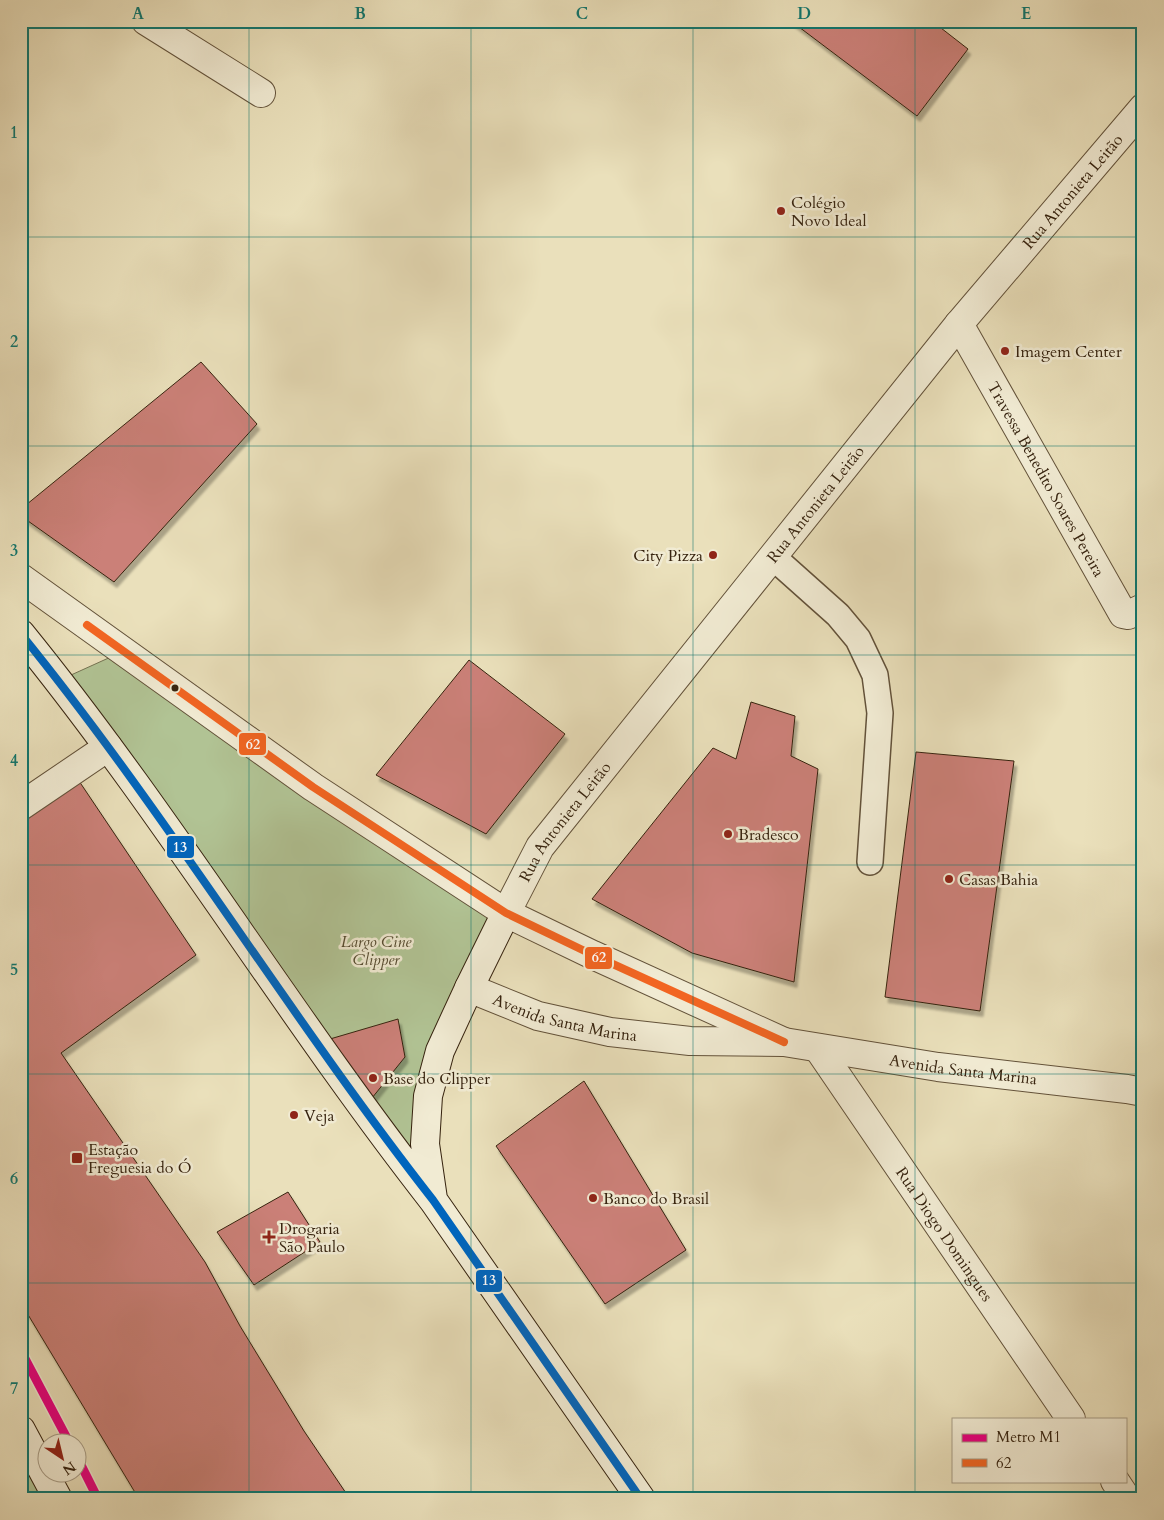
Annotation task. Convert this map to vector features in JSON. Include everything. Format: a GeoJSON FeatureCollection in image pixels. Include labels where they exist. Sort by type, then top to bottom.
{"type":"FeatureCollection","features":[{"type":"Feature","properties":{"kind":"street"},"geometry":{"type":"LineString","coordinates":[[146,21],[260,93]]}},
{"type":"Feature","properties":{"kind":"street","name":"Rua Antonieta Leitão"},"geometry":{"type":"LineString","coordinates":[[433,1200],[425,1144],[428,1096],[440,1051],[469,988],[540,847],[960,324],[1143,108]]}},
{"type":"Feature","properties":{"kind":"street","name":"Travessa Benedito Soares Pereira"},"geometry":{"type":"LineString","coordinates":[[960,324],[1123,614],[1128,615],[1143,608]]}},
{"type":"Feature","properties":{"kind":"street","name":"Avenida Santa Marina"},"geometry":{"type":"LineString","coordinates":[[21,578],[313,787],[506,913],[602,960],[784,1042]]}},
{"type":"Feature","properties":{"kind":"street"},"geometry":{"type":"LineString","coordinates":[[21,634],[108,747],[402,1161],[433,1200],[641,1499]]}},
{"type":"Feature","properties":{"kind":"street"},"geometry":{"type":"LineString","coordinates":[[21,806],[108,747]]}},
{"type":"Feature","properties":{"kind":"street","name":"Avenida Santa Marina"},"geometry":{"type":"LineString","coordinates":[[469,988],[538,1016],[610,1032],[690,1041],[784,1042],[938,1067],[1143,1092]]}},
{"type":"Feature","properties":{"kind":"street","name":"Rua Diogo Domingues"},"geometry":{"type":"LineString","coordinates":[[818,1048],[1070,1418]]}},
{"type":"Feature","properties":{"kind":"street"},"geometry":{"type":"LineString","coordinates":[[21,1430],[58,1499]]}},
{"type":"Feature","properties":{"kind":"street"},"geometry":{"type":"LineString","coordinates":[[1116,1482],[1127,1499]]}},
{"type":"Feature","properties":{"kind":"lane"},"geometry":{"type":"LineString","coordinates":[[773,557],[838,615],[858,638],[875,675],[880,713],[870,862]]}},
{"type":"Feature","properties":{"kind":"green space","name":"Largo Cine Clipper"},"geometry":{"type":"Polygon","coordinates":[[[124,651],[506,913],[440,1051],[433,1200],[71,675],[124,651]]]}},
{"type":"Feature","properties":{"kind":"green space"},"geometry":{"type":"Polygon","coordinates":[[[21,1430],[38,1462],[38,1482],[49,1482],[58,1499],[21,1499],[21,1430]]]}},
{"type":"Feature","properties":{"kind":"building"},"geometry":{"type":"Polygon","coordinates":[[[791,21],[932,21],[968,49],[917,116],[791,21]]]}},
{"type":"Feature","properties":{"kind":"building"},"geometry":{"type":"Polygon","coordinates":[[[201,362],[257,424],[114,582],[21,516],[21,509],[201,362]]]}},
{"type":"Feature","properties":{"kind":"building"},"geometry":{"type":"Polygon","coordinates":[[[469,660],[565,734],[486,834],[376,775],[469,660]]]}},
{"type":"Feature","properties":{"kind":"building","name":"Bradesco"},"geometry":{"type":"Polygon","coordinates":[[[751,702],[795,716],[791,756],[818,769],[794,982],[692,953],[592,899],[713,748],[736,759],[751,702]]]}},
{"type":"Feature","properties":{"kind":"building","name":"Casas Bahia"},"geometry":{"type":"Polygon","coordinates":[[[916,752],[1014,761],[980,1011],[885,997],[916,752]]]}},
{"type":"Feature","properties":{"kind":"building","name":"Estação Freguesia do Ó"},"geometry":{"type":"Polygon","coordinates":[[[79,781],[196,955],[61,1053],[205,1262],[240,1326],[304,1431],[350,1499],[139,1499],[21,1303],[21,823],[79,781]]]}},
{"type":"Feature","properties":{"kind":"building","name":"Base do Clipper"},"geometry":{"type":"Polygon","coordinates":[[[398,1019],[405,1057],[372,1098],[330,1039],[398,1019]]]}},
{"type":"Feature","properties":{"kind":"building","name":"Banco do Brasil"},"geometry":{"type":"Polygon","coordinates":[[[584,1081],[686,1250],[605,1304],[496,1146],[584,1081]]]}},
{"type":"Feature","properties":{"kind":"building","name":"Drogaria São Paulo"},"geometry":{"type":"Polygon","coordinates":[[[288,1192],[320,1242],[254,1285],[217,1232],[288,1192]]]}},
{"type":"Feature","properties":{"kind":"metro line","name":"M1"},"geometry":{"type":"LineString","coordinates":[[21,1351],[64,1432]]}},
{"type":"Feature","properties":{"kind":"metro line","name":"M1"},"geometry":{"type":"LineString","coordinates":[[88,1479],[98,1499]]}},
{"type":"Feature","properties":{"kind":"transit line","name":"62"},"geometry":{"type":"LineString","coordinates":[[87,625],[313,787],[506,913],[784,1042]]}},
{"type":"Feature","properties":{"kind":"transit line","name":"13"},"geometry":{"type":"LineString","coordinates":[[21,634],[75,703],[178,844],[329,1059],[433,1200],[641,1499]]}},
{"type":"Feature","properties":{"kind":"place","name":"Colégio Novo Ideal"},"geometry":{"type":"Point","coordinates":[781,211]}},
{"type":"Feature","properties":{"kind":"place","name":"Imagem Center"},"geometry":{"type":"Point","coordinates":[1005,351]}},
{"type":"Feature","properties":{"kind":"place","name":"City Pizza"},"geometry":{"type":"Point","coordinates":[713,555]}},
{"type":"Feature","properties":{"kind":"place","name":"Bradesco"},"geometry":{"type":"Point","coordinates":[728,834]}},
{"type":"Feature","properties":{"kind":"place","name":"Casas Bahia"},"geometry":{"type":"Point","coordinates":[949,879]}},
{"type":"Feature","properties":{"kind":"place","name":"Base do Clipper"},"geometry":{"type":"Point","coordinates":[373,1078]}},
{"type":"Feature","properties":{"kind":"place","name":"Veja"},"geometry":{"type":"Point","coordinates":[294,1115]}},
{"type":"Feature","properties":{"kind":"place","name":"Estação Freguesia do Ó"},"geometry":{"type":"Point","coordinates":[77,1158]}},
{"type":"Feature","properties":{"kind":"place","name":"Banco do Brasil"},"geometry":{"type":"Point","coordinates":[593,1198]}},
{"type":"Feature","properties":{"kind":"place","name":"Drogaria São Paulo"},"geometry":{"type":"Point","coordinates":[269,1237]}}]}
